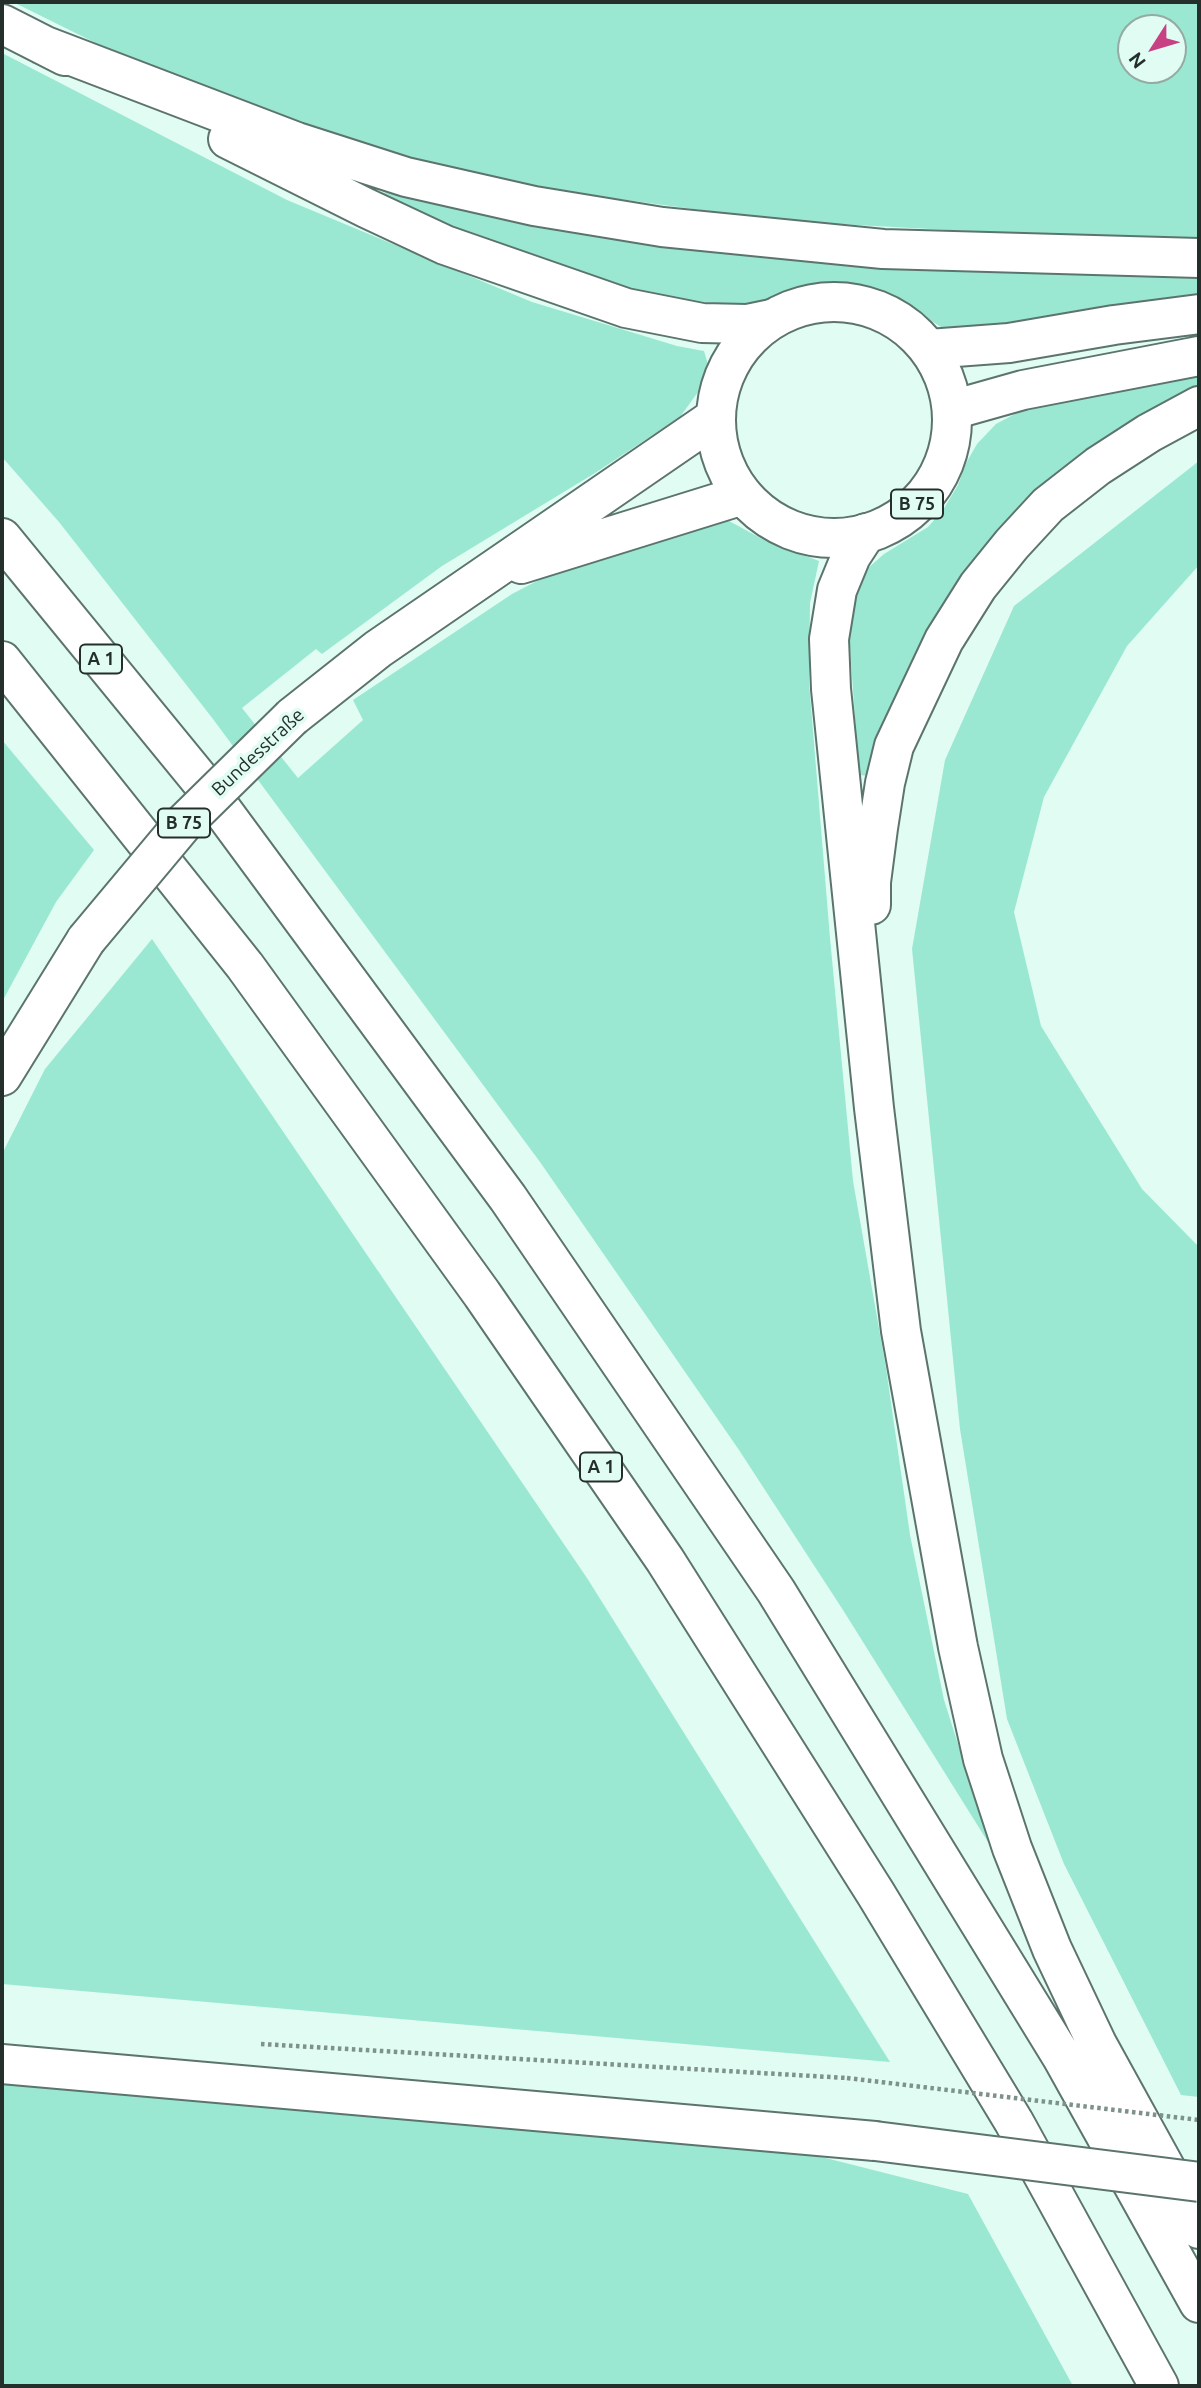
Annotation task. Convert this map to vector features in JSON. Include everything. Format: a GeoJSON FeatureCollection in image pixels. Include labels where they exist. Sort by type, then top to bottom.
{"type":"FeatureCollection","features":[{"type":"Feature","properties":{"kind":"main road"},"geometry":{"type":"LineString","coordinates":[[2,24],[366,208],[445,244],[626,308],[702,323],[747,324],[771,319]]}},
{"type":"Feature","properties":{"kind":"main road"},"geometry":{"type":"LineString","coordinates":[[43,45],[297,142],[406,177],[534,206],[663,227],[883,249],[1199,258]]}},
{"type":"Feature","properties":{"kind":"main road","name":"B 75"},"geometry":{"type":"LineString","coordinates":[[816,302],[848,302],[894,317],[929,349],[944,378],[952,410],[949,446],[936,480],[926,495],[899,519],[866,533],[833,538],[799,533],[768,518],[743,495],[731,478],[717,438],[719,391],[728,367],[742,344],[771,319],[785,311],[816,302]]}},
{"type":"Feature","properties":{"kind":"main road"},"geometry":{"type":"LineString","coordinates":[[929,349],[1009,343],[1199,314]]}},
{"type":"Feature","properties":{"kind":"main road"},"geometry":{"type":"LineString","coordinates":[[952,410],[1023,390],[1199,356]]}},
{"type":"Feature","properties":{"kind":"main road"},"geometry":{"type":"LineString","coordinates":[[870,1072],[871,882],[885,783],[894,746],[938,652],[978,586],[1048,505],[1098,466],[1199,406]]}},
{"type":"Feature","properties":{"kind":"main road","name":"B 75"},"geometry":{"type":"LineString","coordinates":[[486,575],[716,417]]}},
{"type":"Feature","properties":{"kind":"main road","name":"B 75"},"geometry":{"type":"LineString","coordinates":[[486,575],[743,495]]}},
{"type":"Feature","properties":{"kind":"main road"},"geometry":{"type":"LineString","coordinates":[[866,533],[851,556],[837,590],[829,639],[831,689],[870,1072],[901,1331],[958,1647],[983,1759],[1012,1848],[1052,1949],[1097,2043],[1199,2229]]}},
{"type":"Feature","properties":{"kind":"main road","name":"A 1"},"geometry":{"type":"LineString","coordinates":[[2,538],[200,780],[508,1198],[776,1591],[1055,2046],[1199,2303]]}},
{"type":"Feature","properties":{"kind":"main road","name":"Bundesstraße"},"geometry":{"type":"LineString","coordinates":[[2,1076],[86,940],[183,824],[292,717],[378,649],[486,575]]}},
{"type":"Feature","properties":{"kind":"main road","name":"A 1"},"geometry":{"type":"LineString","coordinates":[[2,661],[245,965],[482,1294],[665,1560],[877,1894],[1014,2122],[1159,2386]]}},
{"type":"Feature","properties":{"kind":"main road"},"geometry":{"type":"LineString","coordinates":[[2,2064],[875,2141],[1199,2182]]}},
{"type":"Feature","properties":{"kind":"path"},"geometry":{"type":"LineString","coordinates":[[251,2043],[847,2078],[1199,2120]]}},
{"type":"Feature","properties":{"kind":"green space"},"geometry":{"type":"Polygon","coordinates":[[[13,2],[1199,2],[1199,238],[1098,238],[782,221],[493,182],[303,127],[126,58],[13,2]]]}},
{"type":"Feature","properties":{"kind":"green space"},"geometry":{"type":"Polygon","coordinates":[[[2,53],[287,200],[532,302],[677,346],[704,351],[709,368],[703,385],[680,417],[595,473],[442,566],[322,654],[316,649],[242,708],[298,778],[363,720],[353,700],[512,594],[639,528],[716,514],[766,541],[819,561],[810,603],[809,682],[853,1181],[886,1368],[910,1535],[944,1700],[991,1839],[988,1842],[739,1450],[540,1162],[213,719],[59,522],[2,457],[2,53]]]}},
{"type":"Feature","properties":{"kind":"green space"},"geometry":{"type":"Polygon","coordinates":[[[380,192],[436,200],[1199,275],[1199,307],[963,341],[886,292],[841,285],[812,287],[770,301],[744,304],[692,302],[605,283],[397,204],[380,192]]]}},
{"type":"Feature","properties":{"kind":"green space"},"geometry":{"type":"Polygon","coordinates":[[[1199,373],[1199,387],[1094,450],[870,776],[859,775],[848,619],[867,569],[884,554],[928,527],[943,510],[958,485],[977,444],[996,424],[1030,406],[1199,373]]]}},
{"type":"Feature","properties":{"kind":"green space"},"geometry":{"type":"Polygon","coordinates":[[[1199,461],[1199,565],[1127,646],[1044,797],[1014,912],[1041,1026],[1142,1189],[1199,1247],[1199,2097],[1181,2095],[1064,1864],[1007,1719],[960,1429],[912,949],[945,760],[1014,606],[1199,461]]]}},
{"type":"Feature","properties":{"kind":"green space"},"geometry":{"type":"Polygon","coordinates":[[[2,740],[94,850],[56,902],[2,1002],[2,740]]]}},
{"type":"Feature","properties":{"kind":"green space"},"geometry":{"type":"Polygon","coordinates":[[[152,939],[587,1578],[890,2062],[2,1984],[2,1154],[45,1069],[152,939]]]}},
{"type":"Feature","properties":{"kind":"green space"},"geometry":{"type":"Polygon","coordinates":[[[28,2079],[802,2152],[968,2194],[1073,2386],[2,2386],[2,2085],[28,2079]]]}}]}
